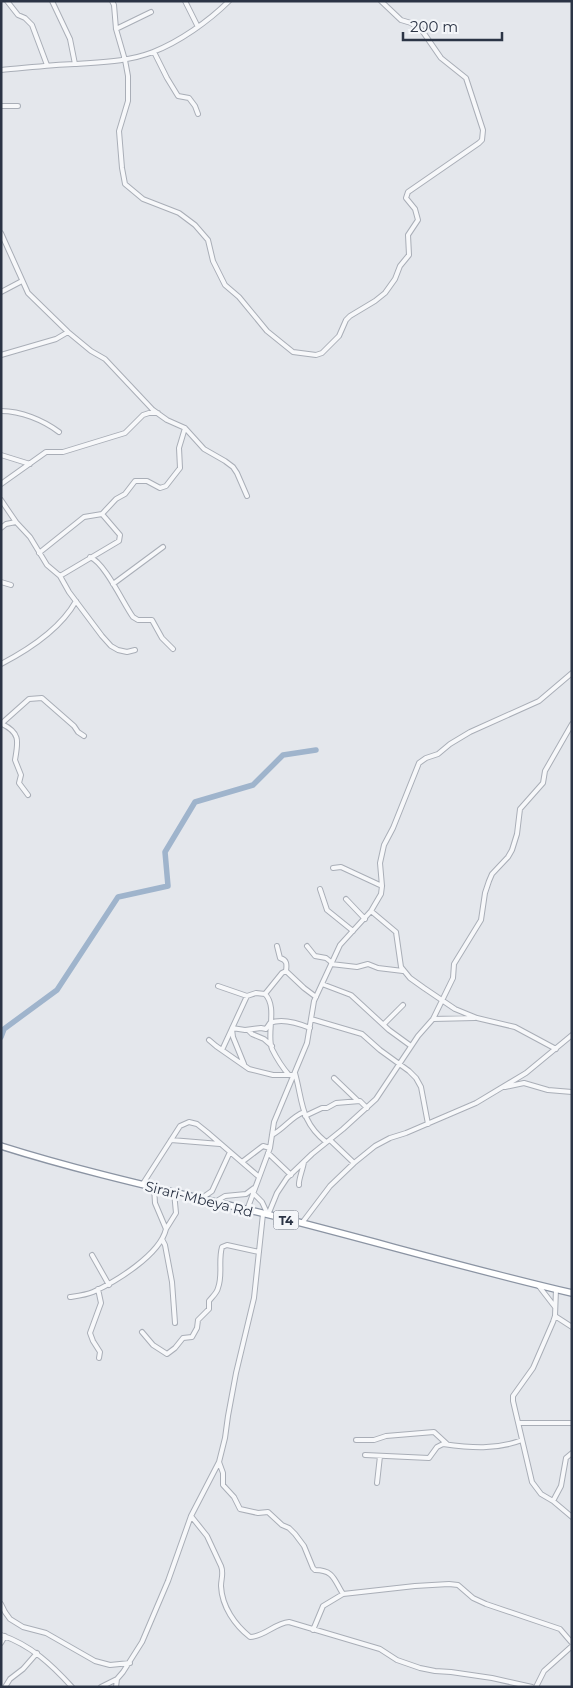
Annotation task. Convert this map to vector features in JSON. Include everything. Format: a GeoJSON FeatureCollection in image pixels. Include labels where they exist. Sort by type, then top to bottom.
{"type":"FeatureCollection","features":[{"type":"Feature","properties":{"kind":"highway","name":"Sirari-Mbeya Rd"},"geometry":{"type":"LineString","coordinates":[[1,1146],[49,1161],[142,1185],[302,1223],[461,1266],[572,1293]]}},
{"type":"Feature","properties":{"kind":"street"},"geometry":{"type":"LineString","coordinates":[[8,1],[18,15],[25,18],[32,25],[47,65]]}},
{"type":"Feature","properties":{"kind":"street"},"geometry":{"type":"LineString","coordinates":[[52,1],[70,39],[74,64]]}},
{"type":"Feature","properties":{"kind":"street"},"geometry":{"type":"LineString","coordinates":[[112,1],[116,29],[125,60],[129,92],[119,132],[122,168],[126,184],[143,198],[179,213],[195,225],[208,240],[213,261],[225,285],[240,297],[267,331],[293,352],[316,355],[322,353],[336,340],[350,316],[375,301],[395,280],[400,266],[409,255],[408,235],[418,220],[415,209],[406,198],[408,192],[479,143],[483,135],[480,119],[466,78],[440,58],[421,29],[402,20],[382,1]]}},
{"type":"Feature","properties":{"kind":"street"},"geometry":{"type":"LineString","coordinates":[[185,1],[198,27]]}},
{"type":"Feature","properties":{"kind":"street"},"geometry":{"type":"LineString","coordinates":[[1,70],[47,65],[114,62],[154,52],[198,27],[229,1]]}},
{"type":"Feature","properties":{"kind":"street"},"geometry":{"type":"LineString","coordinates":[[116,29],[151,12]]}},
{"type":"Feature","properties":{"kind":"street"},"geometry":{"type":"LineString","coordinates":[[154,52],[178,96],[190,98],[198,114]]}},
{"type":"Feature","properties":{"kind":"street"},"geometry":{"type":"LineString","coordinates":[[1,106],[18,106]]}},
{"type":"Feature","properties":{"kind":"street"},"geometry":{"type":"LineString","coordinates":[[1,233],[28,293],[68,332],[104,359],[158,413],[185,428],[204,449],[233,467],[247,496]]}},
{"type":"Feature","properties":{"kind":"street"},"geometry":{"type":"LineString","coordinates":[[1,292],[22,281]]}},
{"type":"Feature","properties":{"kind":"street"},"geometry":{"type":"LineString","coordinates":[[1,355],[56,339],[68,332]]}},
{"type":"Feature","properties":{"kind":"street"},"geometry":{"type":"LineString","coordinates":[[1,411],[15,412],[31,417],[59,432]]}},
{"type":"Feature","properties":{"kind":"street"},"geometry":{"type":"LineString","coordinates":[[1,484],[46,452],[64,452],[125,433],[143,415],[158,413]]}},
{"type":"Feature","properties":{"kind":"street"},"geometry":{"type":"LineString","coordinates":[[39,554],[84,518],[102,514],[116,499],[125,494],[135,481],[147,481],[160,488],[166,486],[180,468],[179,448],[185,428]]}},
{"type":"Feature","properties":{"kind":"street"},"geometry":{"type":"LineString","coordinates":[[1,454],[30,464]]}},
{"type":"Feature","properties":{"kind":"street"},"geometry":{"type":"LineString","coordinates":[[1,500],[16,522],[30,537],[39,554],[52,571],[60,576],[76,601],[111,646],[122,651],[135,650]]}},
{"type":"Feature","properties":{"kind":"street"},"geometry":{"type":"LineString","coordinates":[[6,524],[10,512]]}},
{"type":"Feature","properties":{"kind":"street"},"geometry":{"type":"LineString","coordinates":[[60,576],[115,544],[120,538],[120,535],[102,514]]}},
{"type":"Feature","properties":{"kind":"street"},"geometry":{"type":"LineString","coordinates":[[1,528],[6,524],[16,522]]}},
{"type":"Feature","properties":{"kind":"street"},"geometry":{"type":"LineString","coordinates":[[113,584],[164,547]]}},
{"type":"Feature","properties":{"kind":"street"},"geometry":{"type":"LineString","coordinates":[[90,557],[97,561],[133,617],[138,620],[152,620],[162,638],[173,649]]}},
{"type":"Feature","properties":{"kind":"street"},"geometry":{"type":"LineString","coordinates":[[1,582],[11,585]]}},
{"type":"Feature","properties":{"kind":"street"},"geometry":{"type":"LineString","coordinates":[[1,664],[28,648],[51,630],[70,611],[76,601]]}},
{"type":"Feature","properties":{"kind":"street"},"geometry":{"type":"LineString","coordinates":[[247,1210],[258,1176],[270,1148],[274,1122],[307,1043],[316,997],[340,945],[371,912],[380,894],[382,886],[380,868],[384,845],[393,828],[419,764],[426,758],[438,754],[470,732],[539,701],[572,673]]}},
{"type":"Feature","properties":{"kind":"street"},"geometry":{"type":"LineString","coordinates":[[28,795],[19,783],[21,775],[15,760],[18,750],[17,737],[9,728],[1,724],[29,699],[42,698],[84,736]]}},
{"type":"Feature","properties":{"kind":"street"},"geometry":{"type":"LineString","coordinates":[[101,1687],[117,1678],[130,1663],[142,1642],[168,1581],[191,1516],[219,1462],[236,1373],[254,1298],[265,1214],[291,1175],[376,1099],[411,1046],[433,1019],[453,978],[454,964],[481,920],[485,893],[492,874],[512,850],[517,834],[520,809],[543,783],[545,772],[572,724]]}},
{"type":"Feature","properties":{"kind":"street"},"geometry":{"type":"LineString","coordinates":[[333,868],[343,868],[382,886]]}},
{"type":"Feature","properties":{"kind":"street"},"geometry":{"type":"LineString","coordinates":[[320,890],[327,910],[353,931]]}},
{"type":"Feature","properties":{"kind":"street"},"geometry":{"type":"LineString","coordinates":[[346,900],[364,919]]}},
{"type":"Feature","properties":{"kind":"street"},"geometry":{"type":"LineString","coordinates":[[371,912],[396,932],[399,963],[403,971],[442,1001],[455,1009],[477,1018],[515,1027],[556,1049]]}},
{"type":"Feature","properties":{"kind":"street"},"geometry":{"type":"LineString","coordinates":[[277,946],[280,958],[285,960],[286,970],[316,997]]}},
{"type":"Feature","properties":{"kind":"street"},"geometry":{"type":"LineString","coordinates":[[307,946],[315,956],[326,958],[331,963],[357,966],[368,964],[378,968],[403,971]]}},
{"type":"Feature","properties":{"kind":"street"},"geometry":{"type":"LineString","coordinates":[[265,994],[286,970]]}},
{"type":"Feature","properties":{"kind":"street"},"geometry":{"type":"LineString","coordinates":[[322,984],[351,995],[411,1046]]}},
{"type":"Feature","properties":{"kind":"street"},"geometry":{"type":"LineString","coordinates":[[218,986],[246,996],[256,993],[265,994],[268,997],[271,1008],[272,1046],[280,1064],[293,1074],[309,1124],[354,1163]]}},
{"type":"Feature","properties":{"kind":"street"},"geometry":{"type":"LineString","coordinates":[[222,1050],[246,996]]}},
{"type":"Feature","properties":{"kind":"street"},"geometry":{"type":"LineString","coordinates":[[384,1024],[403,1005]]}},
{"type":"Feature","properties":{"kind":"street"},"geometry":{"type":"LineString","coordinates":[[433,1019],[477,1018]]}},
{"type":"Feature","properties":{"kind":"street"},"geometry":{"type":"LineString","coordinates":[[311,1019],[362,1034],[414,1076],[420,1084],[428,1124]]}},
{"type":"Feature","properties":{"kind":"street"},"geometry":{"type":"LineString","coordinates":[[232,1029],[266,1029],[272,1022],[293,1022],[310,1028]]}},
{"type":"Feature","properties":{"kind":"street"},"geometry":{"type":"LineString","coordinates":[[232,1029],[233,1037],[245,1066]]}},
{"type":"Feature","properties":{"kind":"street"},"geometry":{"type":"LineString","coordinates":[[248,1030],[252,1034],[260,1036],[272,1046]]}},
{"type":"Feature","properties":{"kind":"street"},"geometry":{"type":"LineString","coordinates":[[302,1223],[330,1186],[375,1146],[476,1103],[526,1073],[572,1035]]}},
{"type":"Feature","properties":{"kind":"street"},"geometry":{"type":"LineString","coordinates":[[209,1040],[245,1066],[273,1076],[293,1074]]}},
{"type":"Feature","properties":{"kind":"street"},"geometry":{"type":"LineString","coordinates":[[334,1078],[367,1108]]}},
{"type":"Feature","properties":{"kind":"street"},"geometry":{"type":"LineString","coordinates":[[500,1088],[524,1083],[548,1090],[572,1092]]}},
{"type":"Feature","properties":{"kind":"street"},"geometry":{"type":"LineString","coordinates":[[344,1089],[347,1101]]}},
{"type":"Feature","properties":{"kind":"street"},"geometry":{"type":"LineString","coordinates":[[272,1135],[284,1128],[295,1115],[328,1108],[336,1103],[358,1101]]}},
{"type":"Feature","properties":{"kind":"street"},"geometry":{"type":"LineString","coordinates":[[142,1185],[180,1126],[189,1122],[197,1124],[258,1176]]}},
{"type":"Feature","properties":{"kind":"street"},"geometry":{"type":"LineString","coordinates":[[171,1140],[220,1144]]}},
{"type":"Feature","properties":{"kind":"street"},"geometry":{"type":"LineString","coordinates":[[242,1162],[263,1146],[270,1148]]}},
{"type":"Feature","properties":{"kind":"street"},"geometry":{"type":"LineString","coordinates":[[202,1198],[212,1191],[230,1152]]}},
{"type":"Feature","properties":{"kind":"street"},"geometry":{"type":"LineString","coordinates":[[268,1153],[291,1175]]}},
{"type":"Feature","properties":{"kind":"street"},"geometry":{"type":"LineString","coordinates":[[299,1185],[298,1182],[302,1174],[304,1162]]}},
{"type":"Feature","properties":{"kind":"street"},"geometry":{"type":"LineString","coordinates":[[215,1202],[225,1196],[246,1194],[255,1186]]}},
{"type":"Feature","properties":{"kind":"street"},"geometry":{"type":"LineString","coordinates":[[154,1187],[154,1203],[166,1229]]}},
{"type":"Feature","properties":{"kind":"street"},"geometry":{"type":"LineString","coordinates":[[70,1297],[89,1294],[109,1285],[137,1266],[158,1246],[176,1213],[174,1192]]}},
{"type":"Feature","properties":{"kind":"street"},"geometry":{"type":"LineString","coordinates":[[253,1193],[262,1202],[265,1214]]}},
{"type":"Feature","properties":{"kind":"street"},"geometry":{"type":"LineString","coordinates":[[162,1239],[172,1282],[175,1323]]}},
{"type":"Feature","properties":{"kind":"street"},"geometry":{"type":"LineString","coordinates":[[142,1332],[158,1349],[167,1354],[182,1342],[183,1338],[192,1337],[197,1328],[198,1320],[209,1309],[209,1301],[218,1290],[222,1247],[226,1245],[259,1252]]}},
{"type":"Feature","properties":{"kind":"street"},"geometry":{"type":"LineString","coordinates":[[92,1255],[109,1285]]}},
{"type":"Feature","properties":{"kind":"street"},"geometry":{"type":"LineString","coordinates":[[538,1285],[555,1307]]}},
{"type":"Feature","properties":{"kind":"street"},"geometry":{"type":"LineString","coordinates":[[556,1289],[555,1316],[533,1368],[513,1396],[532,1482],[541,1494],[553,1501],[572,1517]]}},
{"type":"Feature","properties":{"kind":"street"},"geometry":{"type":"LineString","coordinates":[[98,1290],[101,1303],[90,1333],[100,1352],[99,1358]]}},
{"type":"Feature","properties":{"kind":"street"},"geometry":{"type":"LineString","coordinates":[[555,1316],[572,1327]]}},
{"type":"Feature","properties":{"kind":"street"},"geometry":{"type":"LineString","coordinates":[[519,1423],[572,1423]]}},
{"type":"Feature","properties":{"kind":"street"},"geometry":{"type":"LineString","coordinates":[[356,1440],[374,1440],[386,1436],[434,1432],[448,1445]]}},
{"type":"Feature","properties":{"kind":"street"},"geometry":{"type":"LineString","coordinates":[[366,1455],[429,1458],[439,1445],[482,1449],[512,1444],[522,1440]]}},
{"type":"Feature","properties":{"kind":"street"},"geometry":{"type":"LineString","coordinates":[[553,1501],[561,1486],[566,1458],[572,1453]]}},
{"type":"Feature","properties":{"kind":"street"},"geometry":{"type":"LineString","coordinates":[[376,1484],[380,1456]]}},
{"type":"Feature","properties":{"kind":"street"},"geometry":{"type":"LineString","coordinates":[[219,1462],[223,1473],[223,1485],[234,1496],[240,1509],[258,1513],[268,1512],[282,1525],[289,1528],[304,1546],[313,1568],[329,1572],[343,1594]]}},
{"type":"Feature","properties":{"kind":"street"},"geometry":{"type":"LineString","coordinates":[[191,1516],[207,1536],[223,1571],[221,1587],[228,1611],[248,1635],[254,1637],[285,1622],[289,1622],[380,1649],[397,1660],[420,1668],[492,1678],[532,1687]]}},
{"type":"Feature","properties":{"kind":"street"},"geometry":{"type":"LineString","coordinates":[[313,1630],[323,1606],[343,1594],[415,1586],[458,1585],[472,1598],[560,1629],[572,1644],[544,1671],[536,1687]]}},
{"type":"Feature","properties":{"kind":"street"},"geometry":{"type":"LineString","coordinates":[[1,1604],[4,1612],[10,1619],[23,1627],[46,1632],[95,1661],[108,1665],[130,1663]]}},
{"type":"Feature","properties":{"kind":"street"},"geometry":{"type":"LineString","coordinates":[[1,1643],[3,1636],[37,1654],[59,1671],[72,1687]]}},
{"type":"Feature","properties":{"kind":"street"},"geometry":{"type":"LineString","coordinates":[[5,1687],[10,1679],[37,1654]]}},
{"type":"Feature","properties":{"kind":"street"},"geometry":{"type":"LineString","coordinates":[[116,1687],[117,1678]]}},
{"type":"Feature","properties":{"kind":"waterway"},"geometry":{"type":"LineString","coordinates":[[1,1037],[4,1029],[57,990],[118,897],[168,886],[165,852],[195,802],[253,785],[283,755],[316,750]]}}]}
